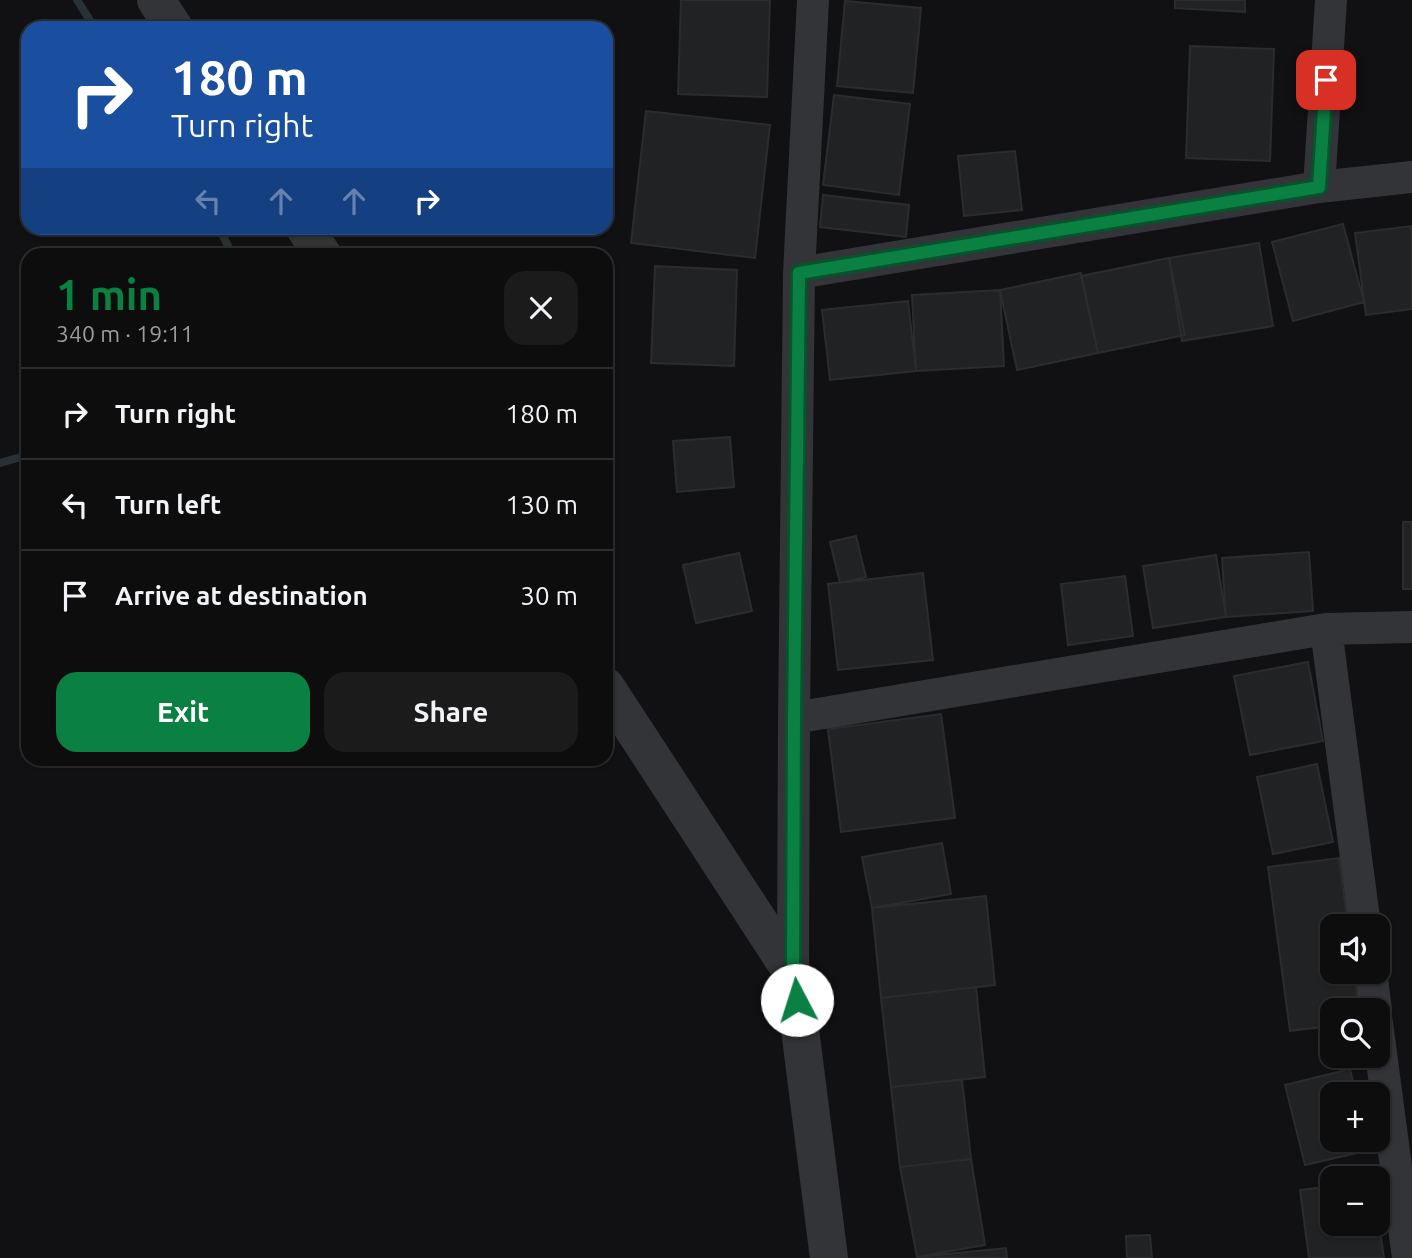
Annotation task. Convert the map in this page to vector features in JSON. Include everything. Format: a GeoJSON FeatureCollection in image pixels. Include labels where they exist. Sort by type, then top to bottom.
{"type":"FeatureCollection","features":[{"type":"Feature","properties":{"kind":"street"},"geometry":{"type":"LineString","coordinates":[[156,0],[170,21]]}},
{"type":"Feature","properties":{"kind":"street"},"geometry":{"type":"LineString","coordinates":[[813,0],[799,273],[793,974],[829,1258]]}},
{"type":"Feature","properties":{"kind":"street"},"geometry":{"type":"LineString","coordinates":[[1319,187],[1331,0]]}},
{"type":"Feature","properties":{"kind":"street"},"geometry":{"type":"LineString","coordinates":[[799,273],[1319,187],[1412,177]]}},
{"type":"Feature","properties":{"kind":"street"},"geometry":{"type":"LineString","coordinates":[[794,718],[1326,629],[1412,628]]}},
{"type":"Feature","properties":{"kind":"street"},"geometry":{"type":"LineString","coordinates":[[1326,629],[1363,914]]}},
{"type":"Feature","properties":{"kind":"street"},"geometry":{"type":"LineString","coordinates":[[613,698],[793,974]]}},
{"type":"Feature","properties":{"kind":"street"},"geometry":{"type":"LineString","coordinates":[[1383,1068],[1408,1258]]}},
{"type":"Feature","properties":{"kind":"building"},"geometry":{"type":"Polygon","coordinates":[[[681,0],[770,0],[767,97],[678,94],[681,0]]]}},
{"type":"Feature","properties":{"kind":"building"},"geometry":{"type":"Polygon","coordinates":[[[1175,0],[1245,0],[1245,12],[1175,8],[1175,0]]]}},
{"type":"Feature","properties":{"kind":"building"},"geometry":{"type":"Polygon","coordinates":[[[845,1],[921,8],[913,93],[837,86],[845,1]]]}},
{"type":"Feature","properties":{"kind":"building"},"geometry":{"type":"Polygon","coordinates":[[[1190,46],[1274,49],[1270,161],[1186,158],[1190,46]]]}},
{"type":"Feature","properties":{"kind":"building"},"geometry":{"type":"Polygon","coordinates":[[[834,95],[910,104],[899,195],[823,185],[834,95]]]}},
{"type":"Feature","properties":{"kind":"building"},"geometry":{"type":"Polygon","coordinates":[[[646,111],[770,125],[755,258],[631,243],[646,111]]]}},
{"type":"Feature","properties":{"kind":"building"},"geometry":{"type":"Polygon","coordinates":[[[1015,151],[1022,210],[964,216],[958,156],[1015,151]]]}},
{"type":"Feature","properties":{"kind":"building"},"geometry":{"type":"Polygon","coordinates":[[[823,195],[909,205],[906,237],[820,227],[823,195]]]}},
{"type":"Feature","properties":{"kind":"building"},"geometry":{"type":"Polygon","coordinates":[[[1343,224],[1364,302],[1293,321],[1272,242],[1343,224]]]}},
{"type":"Feature","properties":{"kind":"building"},"geometry":{"type":"Polygon","coordinates":[[[1412,226],[1412,309],[1366,315],[1355,233],[1412,226]]]}},
{"type":"Feature","properties":{"kind":"building"},"geometry":{"type":"Polygon","coordinates":[[[1259,243],[1273,326],[1182,341],[1169,258],[1259,243]]]}},
{"type":"Feature","properties":{"kind":"building"},"geometry":{"type":"Polygon","coordinates":[[[1169,258],[1185,335],[1098,353],[1081,276],[1169,258]]]}},
{"type":"Feature","properties":{"kind":"building"},"geometry":{"type":"Polygon","coordinates":[[[655,266],[737,270],[734,366],[651,363],[655,266]]]}},
{"type":"Feature","properties":{"kind":"building"},"geometry":{"type":"Polygon","coordinates":[[[1081,273],[1098,353],[1017,370],[1000,290],[1081,273]]]}},
{"type":"Feature","properties":{"kind":"building"},"geometry":{"type":"Polygon","coordinates":[[[1000,290],[1004,366],[916,371],[912,295],[1000,290]]]}},
{"type":"Feature","properties":{"kind":"building"},"geometry":{"type":"Polygon","coordinates":[[[908,301],[916,371],[830,380],[822,310],[908,301]]]}},
{"type":"Feature","properties":{"kind":"building"},"geometry":{"type":"Polygon","coordinates":[[[730,437],[734,487],[677,492],[673,441],[730,437]]]}},
{"type":"Feature","properties":{"kind":"building"},"geometry":{"type":"Polygon","coordinates":[[[1403,522],[1412,522],[1412,589],[1403,589],[1403,522]]]}},
{"type":"Feature","properties":{"kind":"building"},"geometry":{"type":"Polygon","coordinates":[[[856,536],[866,577],[840,583],[830,542],[856,536]]]}},
{"type":"Feature","properties":{"kind":"building"},"geometry":{"type":"Polygon","coordinates":[[[1309,552],[1313,611],[1226,617],[1222,558],[1309,552]]]}},
{"type":"Feature","properties":{"kind":"building"},"geometry":{"type":"Polygon","coordinates":[[[739,553],[752,611],[696,623],[683,565],[739,553]]]}},
{"type":"Feature","properties":{"kind":"building"},"geometry":{"type":"Polygon","coordinates":[[[1216,555],[1226,617],[1153,628],[1143,566],[1216,555]]]}},
{"type":"Feature","properties":{"kind":"building"},"geometry":{"type":"Polygon","coordinates":[[[923,573],[933,660],[838,670],[828,584],[923,573]]]}},
{"type":"Feature","properties":{"kind":"building"},"geometry":{"type":"Polygon","coordinates":[[[1125,576],[1133,636],[1068,645],[1061,584],[1125,576]]]}},
{"type":"Feature","properties":{"kind":"building"},"geometry":{"type":"Polygon","coordinates":[[[1308,662],[1323,741],[1250,755],[1234,676],[1308,662]]]}},
{"type":"Feature","properties":{"kind":"building"},"geometry":{"type":"Polygon","coordinates":[[[941,714],[955,818],[841,832],[828,729],[941,714]]]}},
{"type":"Feature","properties":{"kind":"building"},"geometry":{"type":"Polygon","coordinates":[[[1317,764],[1333,842],[1273,854],[1257,777],[1317,764]]]}},
{"type":"Feature","properties":{"kind":"building"},"geometry":{"type":"Polygon","coordinates":[[[942,843],[951,894],[872,908],[862,857],[942,843]]]}},
{"type":"Feature","properties":{"kind":"building"},"geometry":{"type":"Polygon","coordinates":[[[1339,858],[1346,914],[1320,914],[1320,984],[1356,984],[1357,998],[1320,998],[1320,1027],[1290,1031],[1268,867],[1339,858]]]}},
{"type":"Feature","properties":{"kind":"building"},"geometry":{"type":"Polygon","coordinates":[[[986,896],[995,985],[881,998],[872,908],[986,896]]]}},
{"type":"Feature","properties":{"kind":"building"},"geometry":{"type":"Polygon","coordinates":[[[976,987],[985,1077],[891,1087],[881,998],[976,987]]]}},
{"type":"Feature","properties":{"kind":"building"},"geometry":{"type":"Polygon","coordinates":[[[1350,1069],[1353,1082],[1320,1082],[1320,1152],[1361,1152],[1305,1165],[1285,1085],[1350,1069]]]}},
{"type":"Feature","properties":{"kind":"building"},"geometry":{"type":"Polygon","coordinates":[[[962,1080],[971,1159],[900,1167],[891,1087],[962,1080]]]}},
{"type":"Feature","properties":{"kind":"building"},"geometry":{"type":"Polygon","coordinates":[[[971,1159],[985,1245],[917,1257],[900,1167],[971,1159]]]}},
{"type":"Feature","properties":{"kind":"building"},"geometry":{"type":"Polygon","coordinates":[[[1320,1188],[1320,1236],[1381,1236],[1384,1258],[1309,1258],[1300,1190],[1320,1188]]]}},
{"type":"Feature","properties":{"kind":"building"},"geometry":{"type":"Polygon","coordinates":[[[1150,1235],[1152,1258],[1127,1258],[1126,1236],[1150,1235]]]}},
{"type":"Feature","properties":{"kind":"building"},"geometry":{"type":"Polygon","coordinates":[[[1006,1248],[1007,1258],[917,1258],[917,1257],[1006,1248]]]}},
{"type":"Feature","properties":{"kind":"waterway"},"geometry":{"type":"LineString","coordinates":[[77,0],[90,21]]}},
{"type":"Feature","properties":{"kind":"waterway"},"geometry":{"type":"LineString","coordinates":[[222,235],[229,248]]}},
{"type":"Feature","properties":{"kind":"waterway"},"geometry":{"type":"LineString","coordinates":[[0,463],[21,457]]}},
{"type":"Feature","properties":{"kind":"route"},"geometry":{"type":"LineString","coordinates":[[797,1000],[793,974],[799,273],[1319,187],[1326,80]]}}]}
